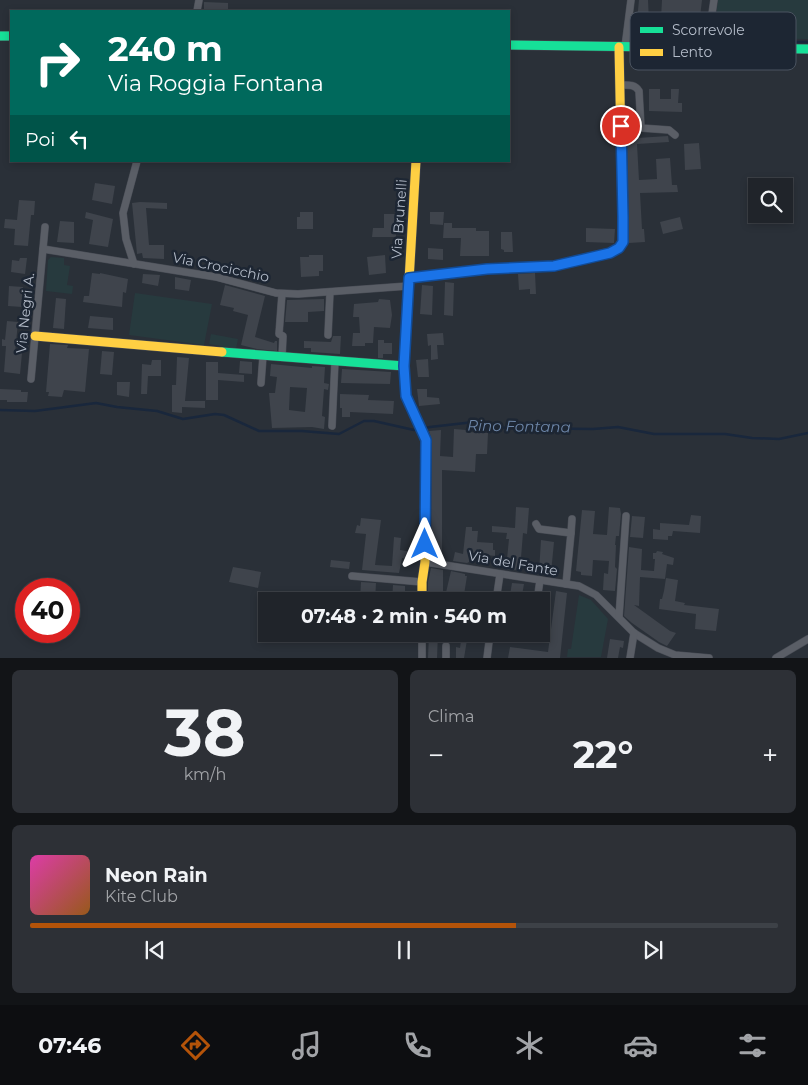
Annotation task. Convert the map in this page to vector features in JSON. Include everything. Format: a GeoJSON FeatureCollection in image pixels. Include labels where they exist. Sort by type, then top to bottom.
{"type":"FeatureCollection","features":[{"type":"Feature","properties":{"kind":"street"},"geometry":{"type":"LineString","coordinates":[[422,592],[425,562],[426,440],[406,396],[404,366],[408,282],[487,269],[554,266],[610,253],[619,248],[623,242],[620,85],[622,47],[631,0]]}},
{"type":"Feature","properties":{"kind":"street"},"geometry":{"type":"LineString","coordinates":[[510,45],[630,47]]}},
{"type":"Feature","properties":{"kind":"street"},"geometry":{"type":"LineString","coordinates":[[620,85],[637,87],[639,92],[641,128],[669,130],[675,135]]}},
{"type":"Feature","properties":{"kind":"street"},"geometry":{"type":"LineString","coordinates":[[43,249],[134,264],[126,239],[123,213],[137,162]]}},
{"type":"Feature","properties":{"kind":"street","name":"Via Brunelli"},"geometry":{"type":"LineString","coordinates":[[408,282],[416,162]]}},
{"type":"Feature","properties":{"kind":"street","name":"Via Negri A."},"geometry":{"type":"LineString","coordinates":[[31,379],[45,227]]}},
{"type":"Feature","properties":{"kind":"street","name":"Via Crocicchio"},"geometry":{"type":"LineString","coordinates":[[134,264],[216,277],[282,294],[330,292],[408,282]]}},
{"type":"Feature","properties":{"kind":"street"},"geometry":{"type":"LineString","coordinates":[[328,335],[330,292]]}},
{"type":"Feature","properties":{"kind":"street"},"geometry":{"type":"LineString","coordinates":[[282,294],[279,334],[283,336],[282,357]]}},
{"type":"Feature","properties":{"kind":"street"},"geometry":{"type":"LineString","coordinates":[[35,336],[404,366]]}},
{"type":"Feature","properties":{"kind":"street"},"geometry":{"type":"LineString","coordinates":[[262,383],[263,356]]}},
{"type":"Feature","properties":{"kind":"street"},"geometry":{"type":"LineString","coordinates":[[332,426],[335,361]]}},
{"type":"Feature","properties":{"kind":"street"},"geometry":{"type":"LineString","coordinates":[[619,618],[626,516]]}},
{"type":"Feature","properties":{"kind":"street","name":"Via del Fante"},"geometry":{"type":"LineString","coordinates":[[566,584],[572,519]]}},
{"type":"Feature","properties":{"kind":"street"},"geometry":{"type":"LineString","coordinates":[[536,524],[539,529],[571,533]]}},
{"type":"Feature","properties":{"kind":"street","name":"Via del Fante"},"geometry":{"type":"LineString","coordinates":[[425,562],[579,586],[596,595],[634,633],[658,648],[674,655],[710,658]]}},
{"type":"Feature","properties":{"kind":"street"},"geometry":{"type":"LineString","coordinates":[[497,592],[500,574]]}},
{"type":"Feature","properties":{"kind":"street"},"geometry":{"type":"LineString","coordinates":[[352,576],[422,582]]}},
{"type":"Feature","properties":{"kind":"street"},"geometry":{"type":"LineString","coordinates":[[538,592],[540,580]]}},
{"type":"Feature","properties":{"kind":"street"},"geometry":{"type":"LineString","coordinates":[[630,658],[634,633]]}},
{"type":"Feature","properties":{"kind":"street"},"geometry":{"type":"LineString","coordinates":[[776,658],[808,639]]}},
{"type":"Feature","properties":{"kind":"street"},"geometry":{"type":"LineString","coordinates":[[422,642],[422,658]]}},
{"type":"Feature","properties":{"kind":"street"},"geometry":{"type":"LineString","coordinates":[[487,658],[489,642]]}},
{"type":"Feature","properties":{"kind":"street"},"geometry":{"type":"LineString","coordinates":[[446,646],[446,658]]}},
{"type":"Feature","properties":{"kind":"green space"},"geometry":{"type":"Polygon","coordinates":[[[718,0],[808,0],[808,39],[796,39],[796,12],[716,12],[718,0]]]}},
{"type":"Feature","properties":{"kind":"green space"},"geometry":{"type":"Polygon","coordinates":[[[51,257],[64,258],[64,265],[70,266],[67,285],[73,286],[72,294],[46,291],[48,260],[51,257]]]}},
{"type":"Feature","properties":{"kind":"green space"},"geometry":{"type":"Polygon","coordinates":[[[135,293],[212,304],[204,345],[129,335],[135,293]]]}},
{"type":"Feature","properties":{"kind":"green space"},"geometry":{"type":"Polygon","coordinates":[[[211,334],[238,339],[236,349],[209,344],[211,334]]]}},
{"type":"Feature","properties":{"kind":"green space"},"geometry":{"type":"Polygon","coordinates":[[[579,595],[591,600],[608,619],[601,657],[567,657],[568,649],[571,649],[579,595]]]}},
{"type":"Feature","properties":{"kind":"building"},"geometry":{"type":"Polygon","coordinates":[[[639,0],[648,0],[649,12],[638,12],[639,0]]]}},
{"type":"Feature","properties":{"kind":"building"},"geometry":{"type":"Polygon","coordinates":[[[662,0],[702,0],[701,12],[661,12],[662,0]]]}},
{"type":"Feature","properties":{"kind":"building"},"geometry":{"type":"Polygon","coordinates":[[[204,2],[228,3],[228,10],[204,10],[204,2]]]}},
{"type":"Feature","properties":{"kind":"building"},"geometry":{"type":"Polygon","coordinates":[[[649,89],[660,89],[660,99],[671,99],[671,89],[679,89],[678,103],[682,103],[682,112],[649,111],[649,89]]]}},
{"type":"Feature","properties":{"kind":"building"},"geometry":{"type":"Polygon","coordinates":[[[635,119],[637,138],[668,136],[669,142],[637,144],[639,180],[657,179],[656,159],[670,158],[672,185],[677,185],[678,192],[640,193],[642,229],[644,229],[645,242],[629,243],[627,138],[631,138],[630,120],[635,119]]]}},
{"type":"Feature","properties":{"kind":"building"},"geometry":{"type":"Polygon","coordinates":[[[699,143],[701,169],[685,170],[684,144],[699,143]]]}},
{"type":"Feature","properties":{"kind":"building"},"geometry":{"type":"Polygon","coordinates":[[[95,183],[115,186],[112,204],[92,200],[95,183]]]}},
{"type":"Feature","properties":{"kind":"building"},"geometry":{"type":"Polygon","coordinates":[[[19,200],[35,201],[34,215],[31,215],[28,246],[14,245],[15,229],[4,228],[5,219],[17,220],[19,200]]]}},
{"type":"Feature","properties":{"kind":"building"},"geometry":{"type":"Polygon","coordinates":[[[132,203],[167,203],[167,209],[146,208],[149,245],[164,245],[164,259],[143,258],[142,253],[137,254],[132,203]]]}},
{"type":"Feature","properties":{"kind":"building"},"geometry":{"type":"Polygon","coordinates":[[[86,212],[113,219],[108,247],[89,244],[93,220],[85,218],[86,212]]]}},
{"type":"Feature","properties":{"kind":"building"},"geometry":{"type":"Polygon","coordinates":[[[300,212],[313,212],[313,229],[297,229],[297,217],[300,217],[300,212]]]}},
{"type":"Feature","properties":{"kind":"building"},"geometry":{"type":"Polygon","coordinates":[[[430,212],[444,212],[443,225],[430,224],[430,212]]]}},
{"type":"Feature","properties":{"kind":"building"},"geometry":{"type":"Polygon","coordinates":[[[384,214],[396,214],[396,237],[372,237],[373,228],[384,228],[384,214]]]}},
{"type":"Feature","properties":{"kind":"building"},"geometry":{"type":"Polygon","coordinates":[[[680,217],[683,229],[663,234],[660,222],[680,217]]]}},
{"type":"Feature","properties":{"kind":"building"},"geometry":{"type":"Polygon","coordinates":[[[60,221],[74,222],[74,243],[57,242],[60,221]]]}},
{"type":"Feature","properties":{"kind":"building"},"geometry":{"type":"Polygon","coordinates":[[[444,223],[452,223],[452,228],[476,228],[476,231],[489,231],[489,256],[460,256],[461,238],[443,238],[444,223]]]}},
{"type":"Feature","properties":{"kind":"building"},"geometry":{"type":"Polygon","coordinates":[[[586,228],[615,229],[614,243],[586,242],[586,228]]]}},
{"type":"Feature","properties":{"kind":"building"},"geometry":{"type":"Polygon","coordinates":[[[501,232],[512,232],[513,252],[504,252],[501,249],[501,232]]]}},
{"type":"Feature","properties":{"kind":"building"},"geometry":{"type":"Polygon","coordinates":[[[428,248],[443,249],[443,260],[428,259],[428,248]]]}},
{"type":"Feature","properties":{"kind":"building"},"geometry":{"type":"Polygon","coordinates":[[[309,255],[323,255],[323,271],[319,271],[319,276],[301,277],[300,257],[309,257],[309,255]]]}},
{"type":"Feature","properties":{"kind":"building"},"geometry":{"type":"Polygon","coordinates":[[[385,255],[386,273],[369,275],[367,257],[385,255]]]}},
{"type":"Feature","properties":{"kind":"building"},"geometry":{"type":"Polygon","coordinates":[[[20,258],[27,258],[25,274],[11,272],[12,260],[19,261],[20,258]]]}},
{"type":"Feature","properties":{"kind":"building"},"geometry":{"type":"Polygon","coordinates":[[[92,273],[128,279],[126,293],[123,292],[122,307],[83,302],[84,296],[89,296],[92,273]]]}},
{"type":"Feature","properties":{"kind":"building"},"geometry":{"type":"Polygon","coordinates":[[[535,273],[536,294],[530,294],[530,289],[519,290],[518,274],[535,273]]]}},
{"type":"Feature","properties":{"kind":"building"},"geometry":{"type":"Polygon","coordinates":[[[143,274],[160,275],[158,286],[142,283],[143,274]]]}},
{"type":"Feature","properties":{"kind":"building"},"geometry":{"type":"Polygon","coordinates":[[[175,277],[191,280],[189,291],[175,289],[175,277]]]}},
{"type":"Feature","properties":{"kind":"building"},"geometry":{"type":"Polygon","coordinates":[[[445,282],[454,283],[453,316],[444,315],[445,282]]]}},
{"type":"Feature","properties":{"kind":"building"},"geometry":{"type":"Polygon","coordinates":[[[225,285],[265,296],[255,337],[274,343],[277,341],[277,351],[241,345],[248,315],[233,311],[234,308],[220,305],[225,285]]]}},
{"type":"Feature","properties":{"kind":"building"},"geometry":{"type":"Polygon","coordinates":[[[422,285],[433,286],[432,315],[420,314],[422,285]]]}},
{"type":"Feature","properties":{"kind":"building"},"geometry":{"type":"Polygon","coordinates":[[[9,286],[23,287],[22,307],[8,306],[9,286]]]}},
{"type":"Feature","properties":{"kind":"building"},"geometry":{"type":"Polygon","coordinates":[[[56,298],[66,299],[64,329],[53,328],[56,298]]]}},
{"type":"Feature","properties":{"kind":"building"},"geometry":{"type":"Polygon","coordinates":[[[324,299],[324,311],[308,312],[308,322],[285,322],[287,300],[324,299]]]}},
{"type":"Feature","properties":{"kind":"building"},"geometry":{"type":"Polygon","coordinates":[[[379,299],[390,300],[392,315],[390,328],[374,327],[373,343],[365,343],[365,346],[352,346],[353,333],[360,333],[359,317],[353,317],[354,304],[378,302],[379,299]]]}},
{"type":"Feature","properties":{"kind":"building"},"geometry":{"type":"Polygon","coordinates":[[[90,316],[113,318],[113,330],[88,328],[90,316]]]}},
{"type":"Feature","properties":{"kind":"building"},"geometry":{"type":"Polygon","coordinates":[[[7,321],[18,322],[15,353],[22,353],[20,374],[4,372],[6,346],[2,346],[2,339],[5,340],[7,321]]]}},
{"type":"Feature","properties":{"kind":"building"},"geometry":{"type":"Polygon","coordinates":[[[443,333],[444,345],[437,345],[438,359],[431,360],[431,345],[428,346],[427,334],[443,333]]]}},
{"type":"Feature","properties":{"kind":"building"},"geometry":{"type":"Polygon","coordinates":[[[333,336],[341,336],[340,354],[311,352],[311,348],[304,348],[304,341],[331,342],[333,336]]]}},
{"type":"Feature","properties":{"kind":"building"},"geometry":{"type":"Polygon","coordinates":[[[378,340],[384,340],[384,343],[392,343],[392,354],[383,354],[383,358],[378,358],[378,340]]]}},
{"type":"Feature","properties":{"kind":"building"},"geometry":{"type":"Polygon","coordinates":[[[50,344],[68,345],[67,348],[89,349],[85,392],[64,390],[62,397],[48,396],[49,392],[46,392],[50,344]]]}},
{"type":"Feature","properties":{"kind":"building"},"geometry":{"type":"Polygon","coordinates":[[[102,351],[114,352],[112,375],[100,374],[102,351]]]}},
{"type":"Feature","properties":{"kind":"building"},"geometry":{"type":"Polygon","coordinates":[[[177,357],[189,358],[185,401],[205,401],[205,408],[182,407],[182,413],[172,412],[172,385],[176,385],[177,357]]]}},
{"type":"Feature","properties":{"kind":"building"},"geometry":{"type":"Polygon","coordinates":[[[428,359],[429,377],[418,377],[416,360],[428,359]]]}},
{"type":"Feature","properties":{"kind":"building"},"geometry":{"type":"Polygon","coordinates":[[[152,360],[161,360],[161,376],[148,376],[147,394],[141,394],[142,364],[151,365],[152,360]]]}},
{"type":"Feature","properties":{"kind":"building"},"geometry":{"type":"Polygon","coordinates":[[[240,361],[252,362],[252,374],[239,373],[240,361]]]}},
{"type":"Feature","properties":{"kind":"building"},"geometry":{"type":"Polygon","coordinates":[[[206,362],[218,362],[218,373],[244,375],[244,382],[218,380],[218,400],[206,400],[206,362]]]}},
{"type":"Feature","properties":{"kind":"building"},"geometry":{"type":"Polygon","coordinates":[[[271,364],[312,368],[312,366],[325,367],[324,383],[329,384],[328,390],[324,389],[322,416],[325,417],[324,429],[312,427],[272,428],[269,393],[275,393],[277,377],[270,376],[271,364]],[[290,387],[289,410],[305,412],[307,388],[290,387]]]}},
{"type":"Feature","properties":{"kind":"building"},"geometry":{"type":"Polygon","coordinates":[[[342,369],[391,372],[390,384],[341,383],[342,369]]]}},
{"type":"Feature","properties":{"kind":"building"},"geometry":{"type":"Polygon","coordinates":[[[117,382],[130,382],[129,397],[117,395],[117,382]]]}},
{"type":"Feature","properties":{"kind":"building"},"geometry":{"type":"Polygon","coordinates":[[[0,389],[28,392],[27,402],[0,400],[0,389]]]}},
{"type":"Feature","properties":{"kind":"building"},"geometry":{"type":"Polygon","coordinates":[[[417,389],[427,389],[427,397],[439,398],[440,404],[419,406],[417,389]]]}},
{"type":"Feature","properties":{"kind":"building"},"geometry":{"type":"Polygon","coordinates":[[[340,394],[369,395],[368,400],[394,401],[393,414],[350,412],[350,417],[342,417],[340,394]]]}},
{"type":"Feature","properties":{"kind":"building"},"geometry":{"type":"Polygon","coordinates":[[[454,429],[466,430],[466,432],[488,433],[487,454],[476,454],[475,472],[442,470],[442,559],[439,559],[440,557],[431,557],[432,440],[429,431],[441,430],[440,456],[453,457],[454,429]]]}},
{"type":"Feature","properties":{"kind":"building"},"geometry":{"type":"Polygon","coordinates":[[[516,507],[529,508],[527,534],[523,533],[520,570],[506,569],[509,539],[506,539],[507,533],[492,532],[492,526],[515,528],[516,507]]]}},
{"type":"Feature","properties":{"kind":"building"},"geometry":{"type":"Polygon","coordinates":[[[609,507],[620,508],[621,514],[619,536],[616,536],[615,545],[615,567],[617,569],[615,591],[603,590],[604,573],[608,574],[609,561],[593,560],[592,576],[581,575],[581,572],[576,571],[582,510],[595,511],[593,534],[607,535],[609,507]]]}},
{"type":"Feature","properties":{"kind":"building"},"geometry":{"type":"Polygon","coordinates":[[[691,515],[701,516],[700,533],[673,531],[672,536],[668,536],[668,540],[653,539],[653,529],[660,530],[660,523],[689,525],[691,515]]]}},
{"type":"Feature","properties":{"kind":"building"},"geometry":{"type":"Polygon","coordinates":[[[632,516],[645,517],[643,538],[630,537],[632,516]]]}},
{"type":"Feature","properties":{"kind":"building"},"geometry":{"type":"Polygon","coordinates":[[[361,518],[381,520],[375,565],[392,566],[394,537],[401,538],[400,550],[419,553],[419,560],[402,558],[399,573],[362,570],[366,534],[355,533],[357,525],[360,526],[361,518]]]}},
{"type":"Feature","properties":{"kind":"building"},"geometry":{"type":"Polygon","coordinates":[[[466,527],[472,527],[472,531],[478,531],[477,542],[493,543],[495,556],[470,553],[469,562],[467,563],[453,561],[455,552],[463,554],[466,527]]]}},
{"type":"Feature","properties":{"kind":"building"},"geometry":{"type":"Polygon","coordinates":[[[541,540],[554,542],[551,573],[539,572],[541,540]]]}},
{"type":"Feature","properties":{"kind":"building"},"geometry":{"type":"Polygon","coordinates":[[[629,547],[642,549],[641,570],[654,571],[655,559],[653,559],[653,553],[657,551],[674,558],[673,565],[667,564],[665,579],[640,577],[639,606],[634,605],[670,631],[676,633],[667,646],[624,616],[629,547]]]}},
{"type":"Feature","properties":{"kind":"building"},"geometry":{"type":"Polygon","coordinates":[[[331,560],[350,562],[349,569],[330,567],[331,560]]]}},
{"type":"Feature","properties":{"kind":"building"},"geometry":{"type":"Polygon","coordinates":[[[233,567],[261,572],[258,588],[229,582],[233,567]]]}},
{"type":"Feature","properties":{"kind":"building"},"geometry":{"type":"Polygon","coordinates":[[[431,568],[443,570],[443,592],[428,592],[431,568]]]}},
{"type":"Feature","properties":{"kind":"building"},"geometry":{"type":"Polygon","coordinates":[[[451,571],[467,576],[464,592],[446,592],[451,571]]]}},
{"type":"Feature","properties":{"kind":"building"},"geometry":{"type":"Polygon","coordinates":[[[666,578],[678,580],[675,601],[685,603],[684,605],[719,609],[716,631],[695,629],[696,614],[659,609],[666,578]]]}},
{"type":"Feature","properties":{"kind":"building"},"geometry":{"type":"Polygon","coordinates":[[[361,582],[376,583],[376,592],[360,592],[361,582]]]}},
{"type":"Feature","properties":{"kind":"building"},"geometry":{"type":"Polygon","coordinates":[[[512,583],[524,584],[523,592],[510,592],[512,583]]]}},
{"type":"Feature","properties":{"kind":"building"},"geometry":{"type":"Polygon","coordinates":[[[393,585],[405,586],[405,592],[393,592],[393,585]]]}},
{"type":"Feature","properties":{"kind":"building"},"geometry":{"type":"Polygon","coordinates":[[[556,591],[567,593],[560,658],[508,658],[510,647],[548,652],[556,591]]]}},
{"type":"Feature","properties":{"kind":"building"},"geometry":{"type":"Polygon","coordinates":[[[610,639],[624,641],[623,648],[620,647],[618,658],[607,658],[610,639]]]}},
{"type":"Feature","properties":{"kind":"building"},"geometry":{"type":"Polygon","coordinates":[[[429,642],[438,642],[437,658],[428,658],[429,642]]]}},
{"type":"Feature","properties":{"kind":"building"},"geometry":{"type":"Polygon","coordinates":[[[461,642],[467,642],[464,658],[456,658],[456,647],[460,648],[461,642]]]}},
{"type":"Feature","properties":{"kind":"waterway"},"geometry":{"type":"LineString","coordinates":[[796,42],[808,42]]}},
{"type":"Feature","properties":{"kind":"waterway","name":"Rino Fontana"},"geometry":{"type":"LineString","coordinates":[[0,410],[35,411],[96,403],[157,411],[183,419],[215,414],[224,415],[259,431],[302,431],[339,434],[364,421],[374,421],[414,430],[474,422],[506,428],[593,429],[618,427],[654,434],[725,434],[779,439],[808,433]]}},
{"type":"Feature","properties":{"kind":"traffic: fast"},"geometry":{"type":"LineString","coordinates":[[0,36],[10,36]]}},
{"type":"Feature","properties":{"kind":"traffic: fast"},"geometry":{"type":"LineString","coordinates":[[510,45],[630,47]]}},
{"type":"Feature","properties":{"kind":"traffic: fast"},"geometry":{"type":"LineString","coordinates":[[796,49],[808,49]]}},
{"type":"Feature","properties":{"kind":"traffic: fast"},"geometry":{"type":"LineString","coordinates":[[222,352],[404,366]]}},
{"type":"Feature","properties":{"kind":"traffic: slow"},"geometry":{"type":"LineString","coordinates":[[409,278],[487,269],[554,266],[610,253],[619,248],[623,242],[619,47]]}},
{"type":"Feature","properties":{"kind":"traffic: slow"},"geometry":{"type":"LineString","coordinates":[[416,162],[404,366],[406,396],[426,440],[425,562],[422,592]]}},
{"type":"Feature","properties":{"kind":"traffic: slow"},"geometry":{"type":"LineString","coordinates":[[35,336],[222,352]]}},
{"type":"Feature","properties":{"kind":"route"},"geometry":{"type":"LineString","coordinates":[[425,544],[426,440],[406,396],[404,366],[409,278],[487,269],[554,266],[610,253],[619,248],[623,242],[621,126]]}}]}
